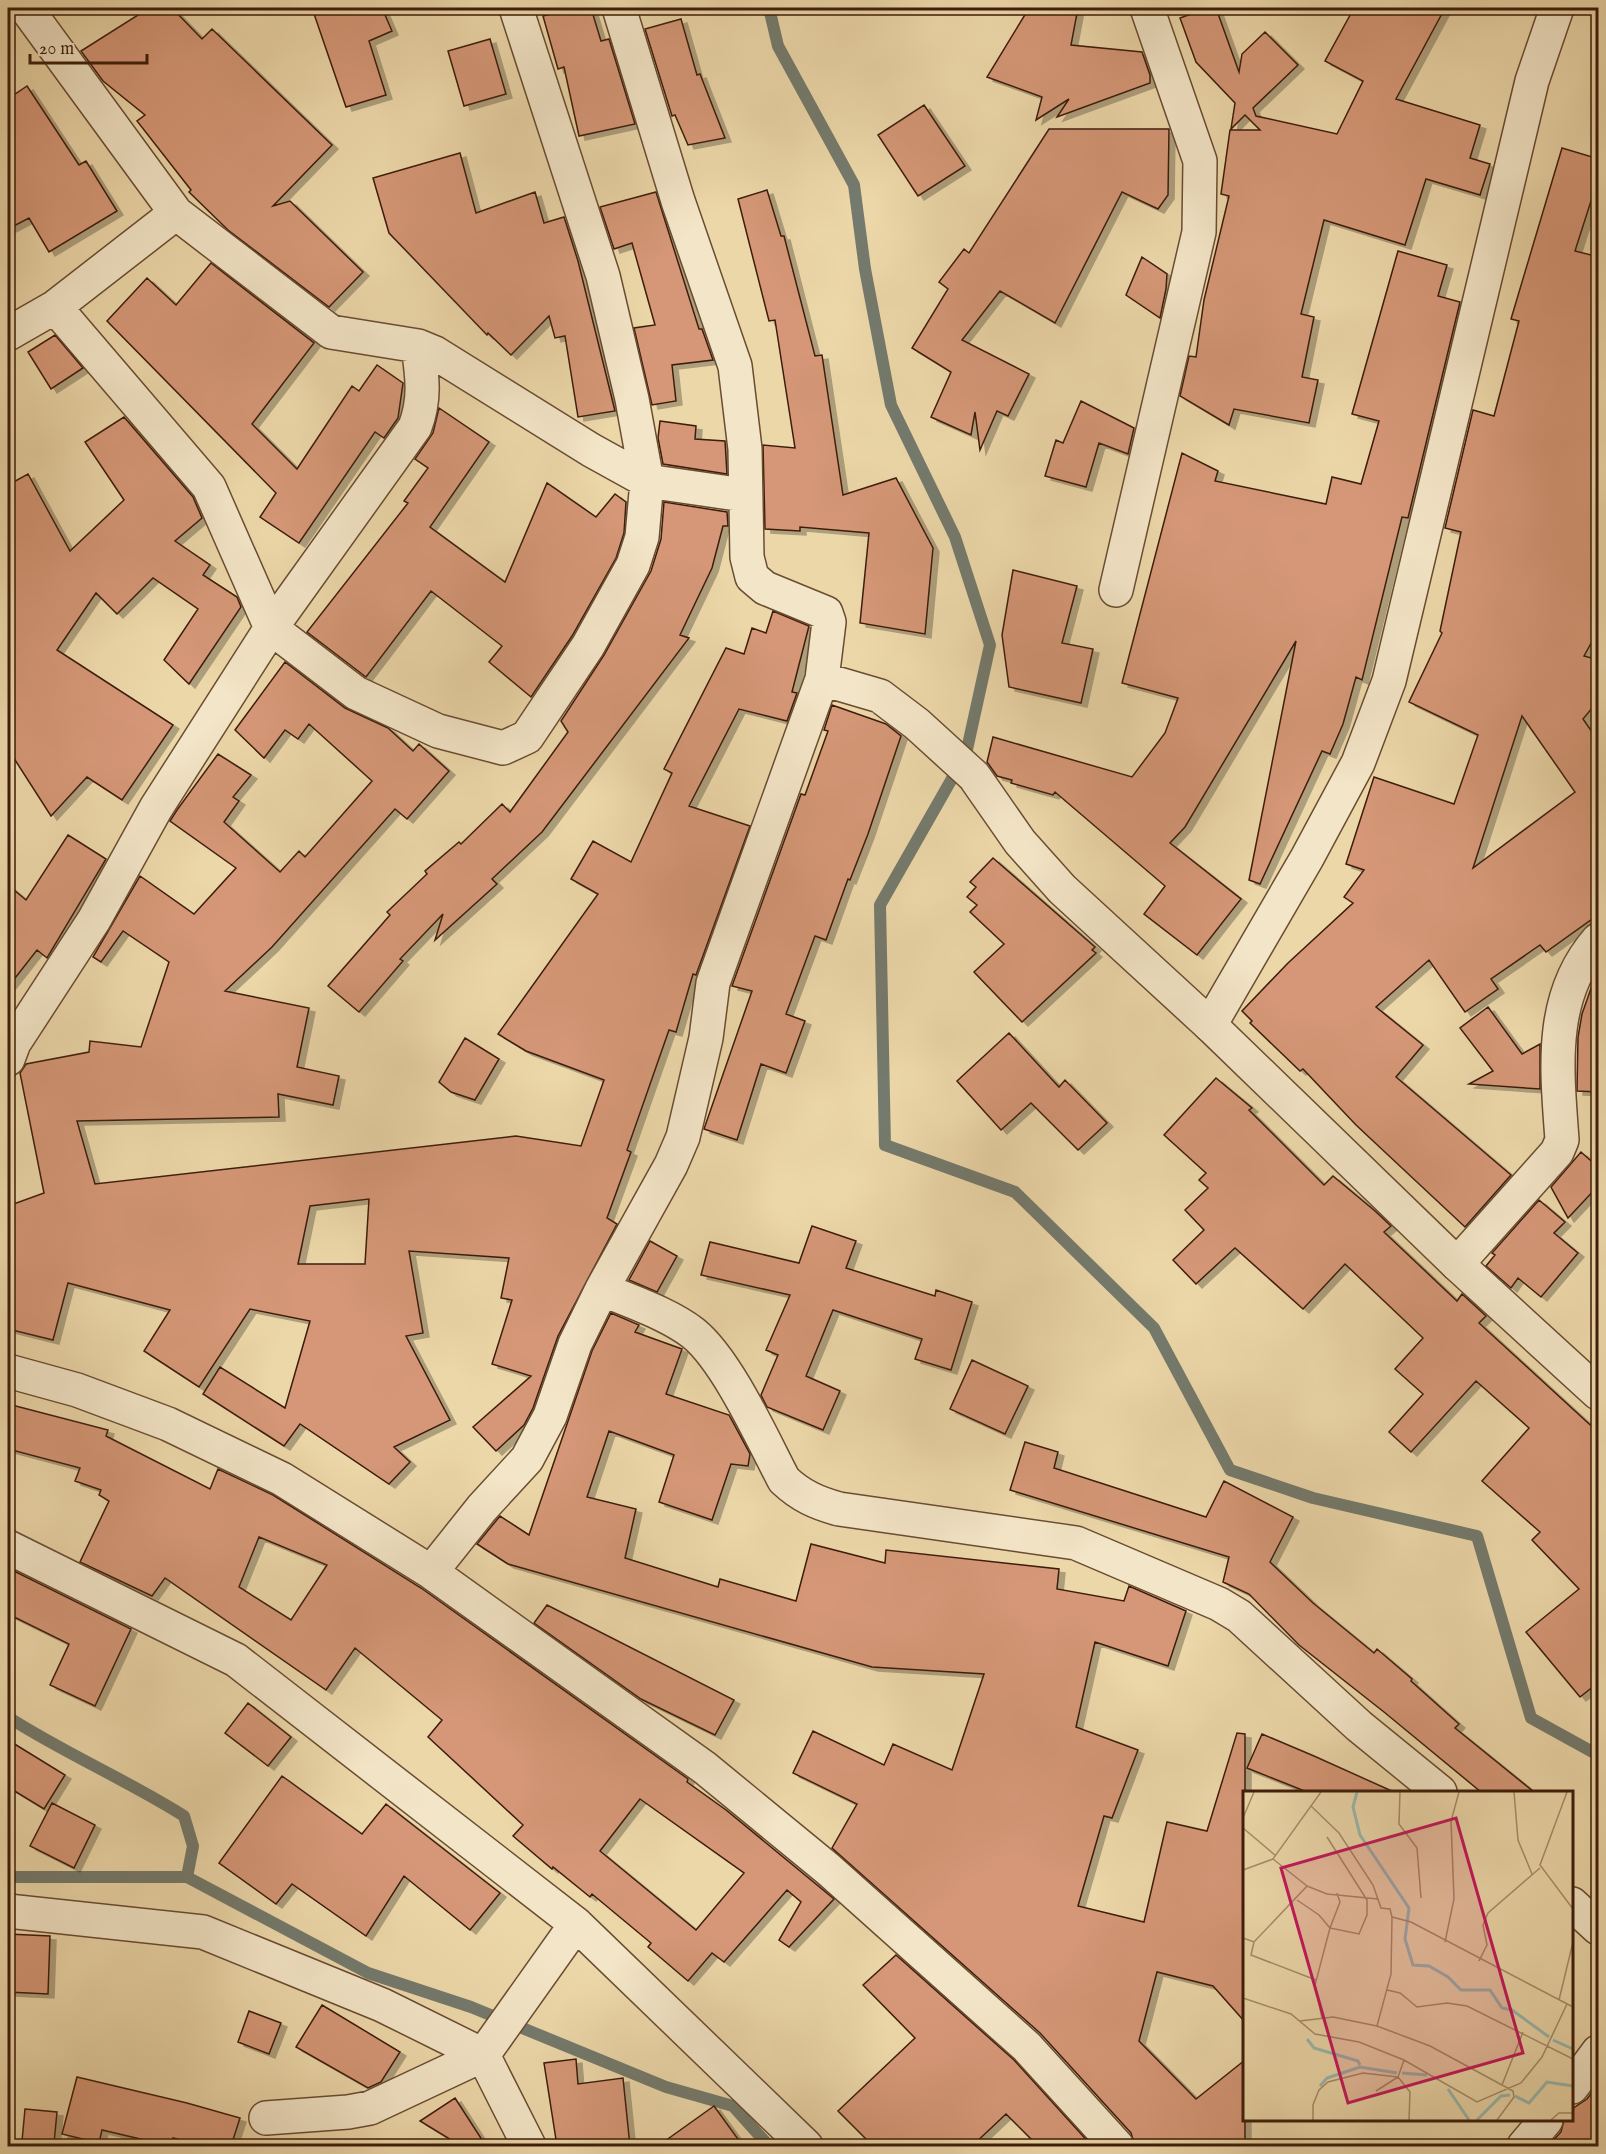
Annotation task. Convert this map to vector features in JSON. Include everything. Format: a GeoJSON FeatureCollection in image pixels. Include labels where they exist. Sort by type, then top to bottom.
{"type":"FeatureCollection","features":[{"type":"Feature","properties":{"kind":"street"},"geometry":{"type":"LineString","coordinates":[[26,8],[176,213],[331,332],[418,346],[435,353],[591,450],[647,481],[744,495]]}},
{"type":"Feature","properties":{"kind":"street"},"geometry":{"type":"LineString","coordinates":[[55,308],[209,487],[271,628],[356,693],[403,717],[438,731],[494,747],[503,748],[527,737],[588,646],[628,575],[642,537],[647,481],[603,276],[516,8]]}},
{"type":"Feature","properties":{"kind":"street"},"geometry":{"type":"LineString","coordinates":[[431,1572],[482,1508],[527,1460],[550,1416],[575,1344],[602,1289],[671,1165],[683,1137],[706,1038],[713,983],[822,679],[829,622],[826,613],[765,588],[752,577],[747,557],[744,495],[745,449],[735,366],[678,201],[619,8]]}},
{"type":"Feature","properties":{"kind":"street"},"geometry":{"type":"LineString","coordinates":[[1116,590],[1199,232],[1200,161],[1147,8]]}},
{"type":"Feature","properties":{"kind":"street"},"geometry":{"type":"LineString","coordinates":[[1210,1025],[1307,858],[1358,763],[1389,681],[1532,81],[1557,8]]}},
{"type":"Feature","properties":{"kind":"street"},"geometry":{"type":"LineString","coordinates":[[8,334],[55,308],[176,213]]}},
{"type":"Feature","properties":{"kind":"street"},"geometry":{"type":"LineString","coordinates":[[12,1038],[94,920],[156,808],[271,628],[415,427],[421,410],[424,390],[418,346]]}},
{"type":"Feature","properties":{"kind":"street"},"geometry":{"type":"LineString","coordinates":[[822,679],[880,696],[917,724],[974,776],[1020,842],[1062,889],[1210,1025],[1457,1264],[1599,1392]]}},
{"type":"Feature","properties":{"kind":"street"},"geometry":{"type":"LineString","coordinates":[[1457,1264],[1557,1152],[1562,1140],[1559,1026],[1576,974],[1584,957],[1599,940]]}},
{"type":"Feature","properties":{"kind":"street"},"geometry":{"type":"LineString","coordinates":[[602,1289],[676,1322],[706,1345],[739,1395],[784,1480],[814,1502],[839,1509],[1076,1544],[1219,1605],[1239,1616],[1359,1726],[1439,1791]]}},
{"type":"Feature","properties":{"kind":"street"},"geometry":{"type":"LineString","coordinates":[[8,1371],[77,1390],[168,1424],[282,1479],[431,1572],[705,1768],[828,1869],[1027,2047],[1117,2146]]}},
{"type":"Feature","properties":{"kind":"street"},"geometry":{"type":"LineString","coordinates":[[8,1547],[236,1660],[576,1924],[806,2146]]}},
{"type":"Feature","properties":{"kind":"street"},"geometry":{"type":"LineString","coordinates":[[1573,1905],[1599,1928]]}},
{"type":"Feature","properties":{"kind":"street"},"geometry":{"type":"LineString","coordinates":[[8,1911],[203,1932],[489,2046],[529,2146]]}},
{"type":"Feature","properties":{"kind":"street"},"geometry":{"type":"LineString","coordinates":[[266,2118],[348,2112],[370,2108],[489,2046],[576,1924]]}},
{"type":"Feature","properties":{"kind":"street"},"geometry":{"type":"LineString","coordinates":[[1573,2086],[1599,2052]]}},
{"type":"Feature","properties":{"kind":"street"},"geometry":{"type":"LineString","coordinates":[[1524,2146],[1545,2121]]}},
{"type":"Feature","properties":{"kind":"building"},"geometry":{"type":"Polygon","coordinates":[[[149,8],[172,8],[202,39],[212,29],[332,145],[273,206],[290,201],[363,272],[329,307],[228,230],[189,192],[191,190],[137,121],[145,115],[103,81],[81,51],[149,8]]]}},
{"type":"Feature","properties":{"kind":"building"},"geometry":{"type":"Polygon","coordinates":[[[312,8],[382,8],[392,31],[369,41],[386,95],[346,107],[312,8]]]}},
{"type":"Feature","properties":{"kind":"building"},"geometry":{"type":"Polygon","coordinates":[[[573,8],[591,8],[601,41],[609,39],[635,124],[579,136],[564,67],[558,69],[543,16],[573,8]]]}},
{"type":"Feature","properties":{"kind":"building"},"geometry":{"type":"Polygon","coordinates":[[[1029,8],[1078,8],[1071,45],[1142,52],[1150,75],[1150,83],[1057,117],[1069,99],[1036,120],[1042,97],[987,77],[1029,8]]]}},
{"type":"Feature","properties":{"kind":"building"},"geometry":{"type":"Polygon","coordinates":[[[1208,8],[1216,8],[1239,72],[1242,54],[1265,32],[1298,65],[1253,108],[1256,116],[1337,134],[1363,81],[1325,61],[1354,8],[1445,8],[1396,99],[1480,125],[1470,158],[1490,164],[1480,195],[1426,179],[1405,245],[1324,220],[1301,314],[1314,317],[1302,377],[1318,380],[1309,423],[1234,409],[1229,425],[1180,396],[1189,356],[1196,357],[1204,300],[1229,196],[1221,194],[1230,130],[1260,130],[1245,115],[1231,129],[1235,103],[1196,62],[1180,18],[1208,8]]]}},
{"type":"Feature","properties":{"kind":"building"},"geometry":{"type":"Polygon","coordinates":[[[681,19],[697,75],[700,74],[725,138],[688,145],[675,115],[672,116],[645,29],[681,19]]]}},
{"type":"Feature","properties":{"kind":"building"},"geometry":{"type":"Polygon","coordinates":[[[490,39],[506,94],[464,106],[448,51],[490,39]]]}},
{"type":"Feature","properties":{"kind":"building"},"geometry":{"type":"Polygon","coordinates":[[[27,86],[79,165],[86,161],[117,211],[49,252],[29,218],[8,229],[8,99],[27,86]]]}},
{"type":"Feature","properties":{"kind":"building"},"geometry":{"type":"Polygon","coordinates":[[[924,105],[965,166],[918,196],[878,135],[924,105]]]}},
{"type":"Feature","properties":{"kind":"building"},"geometry":{"type":"Polygon","coordinates":[[[1049,129],[1169,129],[1168,195],[1158,209],[1122,192],[1055,323],[1000,291],[962,340],[1029,374],[1008,416],[997,411],[980,450],[975,412],[971,435],[931,417],[951,372],[912,348],[948,289],[939,282],[964,249],[969,253],[1049,129]]]}},
{"type":"Feature","properties":{"kind":"building"},"geometry":{"type":"Polygon","coordinates":[[[1562,148],[1599,159],[1599,176],[1575,251],[1599,257],[1599,629],[1584,656],[1599,660],[1598,701],[1583,719],[1599,742],[1599,914],[1546,952],[1540,945],[1491,979],[1498,989],[1465,1012],[1429,960],[1376,1007],[1423,1045],[1396,1077],[1511,1175],[1465,1227],[1356,1125],[1303,1069],[1300,1071],[1250,1023],[1252,1021],[1242,1011],[1288,963],[1353,903],[1344,897],[1364,870],[1346,864],[1374,777],[1454,804],[1478,735],[1409,702],[1442,633],[1440,631],[1461,532],[1445,528],[1473,410],[1494,416],[1519,321],[1511,319],[1562,148]],[[1522,716],[1473,868],[1575,792],[1522,716]]]}},
{"type":"Feature","properties":{"kind":"building"},"geometry":{"type":"Polygon","coordinates":[[[460,153],[476,213],[535,192],[544,223],[564,217],[578,261],[615,411],[578,417],[565,336],[555,338],[549,316],[511,355],[488,333],[487,335],[389,233],[373,178],[460,153]]]}},
{"type":"Feature","properties":{"kind":"building"},"geometry":{"type":"Polygon","coordinates":[[[767,190],[781,236],[784,236],[815,356],[822,355],[843,495],[896,478],[933,548],[925,634],[860,623],[869,533],[800,527],[800,531],[765,529],[763,445],[795,448],[775,320],[769,321],[738,199],[767,190]]]}},
{"type":"Feature","properties":{"kind":"building"},"geometry":{"type":"Polygon","coordinates":[[[656,192],[699,329],[702,329],[713,360],[672,365],[676,401],[652,405],[634,328],[655,325],[632,243],[614,249],[600,207],[656,192]]]}},
{"type":"Feature","properties":{"kind":"building"},"geometry":{"type":"Polygon","coordinates":[[[1398,251],[1447,265],[1438,296],[1460,302],[1408,518],[1402,517],[1362,680],[1356,677],[1343,724],[1330,754],[1322,751],[1260,884],[1249,880],[1296,641],[1185,827],[1170,843],[1241,899],[1197,955],[1144,914],[1165,886],[1055,792],[1053,795],[1011,783],[1012,780],[997,776],[987,762],[993,737],[1132,777],[1165,733],[1178,698],[1122,683],[1182,453],[1218,471],[1215,481],[1326,504],[1332,477],[1361,484],[1379,421],[1352,414],[1398,251]]]}},
{"type":"Feature","properties":{"kind":"building"},"geometry":{"type":"Polygon","coordinates":[[[1142,257],[1167,274],[1160,318],[1126,295],[1142,257]]]}},
{"type":"Feature","properties":{"kind":"building"},"geometry":{"type":"Polygon","coordinates":[[[211,263],[314,343],[252,424],[297,469],[352,386],[359,391],[377,365],[403,383],[398,418],[384,438],[375,432],[299,543],[260,517],[276,493],[107,321],[147,278],[176,305],[211,263]]]}},
{"type":"Feature","properties":{"kind":"building"},"geometry":{"type":"Polygon","coordinates":[[[55,335],[83,368],[51,389],[28,352],[55,335]]]}},
{"type":"Feature","properties":{"kind":"building"},"geometry":{"type":"Polygon","coordinates":[[[1081,401],[1134,428],[1128,454],[1099,443],[1086,487],[1045,476],[1056,440],[1063,443],[1081,401]]]}},
{"type":"Feature","properties":{"kind":"building"},"geometry":{"type":"Polygon","coordinates":[[[439,408],[489,442],[430,527],[505,582],[547,483],[596,517],[615,494],[626,502],[624,533],[616,558],[572,636],[531,697],[489,662],[502,646],[431,591],[366,677],[307,632],[408,503],[404,501],[428,468],[415,459],[433,433],[439,408]]]}},
{"type":"Feature","properties":{"kind":"building"},"geometry":{"type":"Polygon","coordinates":[[[124,417],[193,497],[202,518],[175,541],[210,565],[203,575],[237,597],[241,607],[189,684],[164,660],[198,609],[153,578],[117,614],[96,593],[57,650],[173,725],[122,800],[87,777],[51,816],[8,749],[8,485],[28,474],[70,551],[124,500],[85,442],[124,417]]]}},
{"type":"Feature","properties":{"kind":"building"},"geometry":{"type":"Polygon","coordinates":[[[660,421],[696,426],[695,439],[725,441],[727,474],[663,464],[658,438],[660,421]]]}},
{"type":"Feature","properties":{"kind":"building"},"geometry":{"type":"Polygon","coordinates":[[[664,502],[727,512],[728,526],[723,526],[712,568],[680,635],[689,638],[542,832],[492,879],[497,884],[435,940],[443,914],[400,959],[403,961],[359,1012],[328,986],[390,915],[387,912],[427,874],[425,871],[459,842],[461,844],[502,804],[510,812],[568,732],[561,721],[604,655],[651,571],[661,539],[664,502]]]}},
{"type":"Feature","properties":{"kind":"building"},"geometry":{"type":"Polygon","coordinates":[[[1013,570],[1077,586],[1062,643],[1093,649],[1081,703],[1009,687],[1002,635],[1013,570]]]}},
{"type":"Feature","properties":{"kind":"building"},"geometry":{"type":"Polygon","coordinates":[[[773,611],[809,626],[792,692],[797,693],[787,721],[739,709],[689,806],[750,826],[696,975],[693,974],[676,1032],[669,1030],[627,1150],[631,1152],[607,1218],[617,1224],[558,1336],[533,1408],[524,1425],[496,1451],[473,1427],[531,1376],[492,1364],[512,1300],[501,1298],[509,1258],[409,1251],[423,1333],[406,1336],[450,1420],[394,1447],[410,1462],[389,1484],[300,1424],[284,1446],[203,1394],[220,1367],[285,1408],[310,1321],[250,1309],[199,1387],[144,1351],[170,1310],[68,1283],[53,1340],[8,1329],[8,1311],[14,1284],[8,1265],[8,1206],[44,1193],[20,1073],[26,1064],[89,1052],[90,1041],[141,1047],[169,962],[123,931],[101,962],[93,957],[140,876],[194,914],[236,868],[170,821],[177,810],[218,754],[251,775],[233,797],[239,801],[224,822],[280,872],[299,851],[305,857],[372,781],[309,724],[298,739],[285,730],[264,758],[235,730],[285,662],[345,708],[388,728],[413,751],[419,744],[449,771],[407,819],[395,809],[272,947],[225,991],[309,1008],[297,1067],[339,1076],[333,1105],[278,1094],[279,1117],[77,1121],[95,1184],[516,1136],[581,1146],[604,1080],[526,1051],[498,1034],[598,894],[571,879],[593,841],[631,862],[672,773],[664,769],[726,648],[744,654],[752,628],[766,633],[773,611]],[[369,1199],[310,1206],[298,1264],[365,1264],[369,1199]]]}},
{"type":"Feature","properties":{"kind":"building"},"geometry":{"type":"Polygon","coordinates":[[[832,705],[886,724],[901,736],[868,834],[850,880],[848,879],[826,940],[815,936],[786,1014],[805,1021],[786,1073],[761,1064],[737,1140],[704,1129],[752,991],[732,986],[801,794],[805,795],[828,731],[824,730],[832,705]]]}},
{"type":"Feature","properties":{"kind":"building"},"geometry":{"type":"Polygon","coordinates":[[[68,835],[106,859],[47,958],[37,950],[8,987],[8,885],[26,900],[68,835]]]}},
{"type":"Feature","properties":{"kind":"building"},"geometry":{"type":"Polygon","coordinates":[[[993,858],[1095,947],[1092,950],[1096,953],[1022,1022],[974,972],[1004,944],[970,912],[977,905],[967,897],[976,887],[970,882],[993,858]]]}},
{"type":"Feature","properties":{"kind":"building"},"geometry":{"type":"Polygon","coordinates":[[[1595,977],[1599,977],[1599,1092],[1577,1091],[1578,1037],[1582,1014],[1595,977]]]}},
{"type":"Feature","properties":{"kind":"building"},"geometry":{"type":"Polygon","coordinates":[[[1488,1007],[1522,1054],[1540,1044],[1540,1089],[1469,1084],[1493,1071],[1460,1028],[1488,1007]]]}},
{"type":"Feature","properties":{"kind":"building"},"geometry":{"type":"Polygon","coordinates":[[[1009,1033],[1059,1087],[1065,1080],[1107,1123],[1078,1150],[1031,1103],[1001,1130],[957,1081],[1009,1033]]]}},
{"type":"Feature","properties":{"kind":"building"},"geometry":{"type":"Polygon","coordinates":[[[465,1038],[499,1059],[475,1100],[451,1092],[439,1082],[465,1038]]]}},
{"type":"Feature","properties":{"kind":"building"},"geometry":{"type":"Polygon","coordinates":[[[1216,1078],[1252,1108],[1249,1110],[1324,1185],[1333,1176],[1375,1211],[1391,1226],[1384,1232],[1457,1301],[1462,1294],[1486,1316],[1479,1323],[1599,1433],[1599,1682],[1580,1697],[1526,1632],[1579,1589],[1532,1540],[1540,1532],[1482,1481],[1529,1428],[1476,1381],[1411,1452],[1389,1432],[1423,1394],[1395,1369],[1423,1338],[1345,1264],[1303,1309],[1235,1248],[1196,1284],[1173,1260],[1204,1230],[1185,1210],[1208,1188],[1199,1180],[1206,1173],[1164,1135],[1216,1078]]]}},
{"type":"Feature","properties":{"kind":"building"},"geometry":{"type":"Polygon","coordinates":[[[1581,1152],[1599,1168],[1599,1185],[1568,1218],[1551,1187],[1581,1152]]]}},
{"type":"Feature","properties":{"kind":"building"},"geometry":{"type":"Polygon","coordinates":[[[1539,1200],[1565,1222],[1554,1233],[1578,1253],[1541,1297],[1518,1278],[1511,1288],[1486,1266],[1495,1255],[1492,1253],[1539,1200]]]}},
{"type":"Feature","properties":{"kind":"building"},"geometry":{"type":"Polygon","coordinates":[[[812,1226],[856,1241],[846,1268],[935,1296],[936,1290],[972,1302],[951,1370],[915,1359],[922,1339],[833,1310],[806,1376],[840,1391],[823,1430],[767,1407],[761,1395],[778,1355],[766,1350],[790,1295],[701,1275],[710,1242],[799,1263],[812,1226]]]}},
{"type":"Feature","properties":{"kind":"building"},"geometry":{"type":"Polygon","coordinates":[[[650,1241],[677,1256],[657,1292],[629,1280],[650,1241]]]}},
{"type":"Feature","properties":{"kind":"building"},"geometry":{"type":"Polygon","coordinates":[[[611,1313],[639,1325],[635,1332],[682,1349],[666,1394],[729,1415],[750,1454],[748,1466],[731,1464],[712,1520],[659,1502],[674,1455],[609,1431],[587,1497],[636,1509],[625,1558],[718,1587],[720,1579],[796,1601],[811,1544],[885,1563],[886,1550],[1059,1569],[1057,1589],[1124,1601],[1129,1586],[1186,1611],[1168,1666],[1095,1642],[1076,1727],[1138,1750],[1112,1818],[1104,1816],[1078,1906],[1144,1922],[1167,1822],[1207,1831],[1237,1733],[1245,1734],[1243,2020],[1213,1986],[1157,1972],[1139,2041],[1196,2099],[1243,2062],[1245,2146],[1135,2146],[1131,2133],[1040,2033],[832,1848],[857,1804],[793,1773],[813,1731],[884,1765],[893,1744],[952,1770],[984,1674],[872,1667],[508,1564],[477,1544],[500,1516],[529,1535],[592,1351],[611,1313]]]}},
{"type":"Feature","properties":{"kind":"building"},"geometry":{"type":"Polygon","coordinates":[[[972,1360],[1028,1386],[1005,1434],[950,1409],[972,1360]]]}},
{"type":"Feature","properties":{"kind":"building"},"geometry":{"type":"Polygon","coordinates":[[[8,1404],[108,1430],[106,1436],[210,1489],[218,1469],[273,1495],[421,1588],[688,1779],[687,1782],[726,1810],[834,1899],[789,1947],[779,1940],[801,1902],[787,1890],[724,1962],[712,1953],[688,1981],[648,1947],[651,1943],[592,1894],[590,1897],[513,1836],[523,1825],[428,1737],[442,1720],[355,1648],[326,1690],[165,1578],[152,1596],[80,1562],[109,1501],[99,1495],[101,1490],[75,1481],[80,1468],[8,1449],[8,1404]],[[259,1537],[239,1587],[291,1620],[327,1565],[259,1537]],[[640,1799],[600,1851],[696,1930],[744,1873],[640,1799]]]}},
{"type":"Feature","properties":{"kind":"building"},"geometry":{"type":"Polygon","coordinates":[[[1025,1442],[1058,1452],[1054,1468],[1206,1517],[1224,1481],[1293,1517],[1270,1562],[1313,1603],[1374,1653],[1377,1649],[1412,1679],[1411,1681],[1459,1724],[1455,1728],[1533,1791],[1480,1791],[1299,1645],[1249,1594],[1223,1582],[1229,1557],[1010,1490],[1025,1442]]]}},
{"type":"Feature","properties":{"kind":"building"},"geometry":{"type":"Polygon","coordinates":[[[8,1568],[131,1629],[95,1706],[50,1685],[69,1644],[8,1614],[8,1568]]]}},
{"type":"Feature","properties":{"kind":"building"},"geometry":{"type":"Polygon","coordinates":[[[547,1605],[734,1700],[715,1735],[641,1699],[534,1623],[547,1605]]]}},
{"type":"Feature","properties":{"kind":"building"},"geometry":{"type":"Polygon","coordinates":[[[248,1703],[291,1737],[268,1766],[225,1733],[248,1703]]]}},
{"type":"Feature","properties":{"kind":"building"},"geometry":{"type":"Polygon","coordinates":[[[1262,1734],[1392,1791],[1304,1791],[1247,1768],[1262,1734]]]}},
{"type":"Feature","properties":{"kind":"building"},"geometry":{"type":"Polygon","coordinates":[[[8,1740],[65,1775],[44,1809],[8,1787],[8,1740]]]}},
{"type":"Feature","properties":{"kind":"building"},"geometry":{"type":"Polygon","coordinates":[[[282,1776],[362,1834],[386,1804],[500,1893],[470,1930],[404,1876],[366,1936],[292,1884],[276,1904],[219,1863],[282,1776]]]}},
{"type":"Feature","properties":{"kind":"building"},"geometry":{"type":"Polygon","coordinates":[[[52,1803],[95,1825],[74,1868],[30,1846],[52,1803]]]}},
{"type":"Feature","properties":{"kind":"building"},"geometry":{"type":"Polygon","coordinates":[[[8,1934],[50,1936],[48,1994],[8,1992],[8,1934]]]}},
{"type":"Feature","properties":{"kind":"building"},"geometry":{"type":"Polygon","coordinates":[[[896,1955],[1014,2060],[1092,2146],[1038,2146],[1006,2114],[972,2146],[873,2146],[838,2111],[915,2038],[863,1985],[896,1955]]]}},
{"type":"Feature","properties":{"kind":"building"},"geometry":{"type":"Polygon","coordinates":[[[322,2005],[400,2052],[381,2082],[368,2088],[296,2047],[322,2005]]]}},
{"type":"Feature","properties":{"kind":"building"},"geometry":{"type":"Polygon","coordinates":[[[249,2011],[281,2023],[269,2054],[238,2042],[249,2011]]]}},
{"type":"Feature","properties":{"kind":"building"},"geometry":{"type":"Polygon","coordinates":[[[576,2059],[578,2084],[623,2078],[630,2146],[557,2146],[544,2063],[576,2059]]]}},
{"type":"Feature","properties":{"kind":"building"},"geometry":{"type":"Polygon","coordinates":[[[77,2077],[240,2118],[231,2146],[203,2146],[173,2138],[170,2146],[102,2130],[99,2143],[62,2134],[77,2077]]]}},
{"type":"Feature","properties":{"kind":"building"},"geometry":{"type":"Polygon","coordinates":[[[1599,2083],[1599,2146],[1548,2146],[1561,2132],[1564,2121],[1573,2121],[1573,2108],[1587,2099],[1599,2083]]]}},
{"type":"Feature","properties":{"kind":"building"},"geometry":{"type":"Polygon","coordinates":[[[455,2098],[486,2146],[461,2146],[420,2121],[455,2098]]]}},
{"type":"Feature","properties":{"kind":"building"},"geometry":{"type":"Polygon","coordinates":[[[714,2106],[743,2146],[658,2146],[714,2106]]]}},
{"type":"Feature","properties":{"kind":"building"},"geometry":{"type":"Polygon","coordinates":[[[25,2109],[57,2112],[54,2143],[22,2141],[25,2109]]]}},
{"type":"Feature","properties":{"kind":"waterway"},"geometry":{"type":"LineString","coordinates":[[769,8],[778,46],[854,185],[865,269],[891,405],[955,537],[990,645],[966,754],[880,905],[885,1145],[1015,1192],[1154,1328],[1230,1470],[1313,1498],[1477,1536],[1531,1718],[1598,1755]]}},
{"type":"Feature","properties":{"kind":"waterway"},"geometry":{"type":"LineString","coordinates":[[8,1717],[184,1816],[193,1846],[187,1877]]}},
{"type":"Feature","properties":{"kind":"waterway"},"geometry":{"type":"LineString","coordinates":[[8,1877],[187,1877],[368,1973],[471,2007],[666,2087],[733,2106],[769,2146]]}}]}
